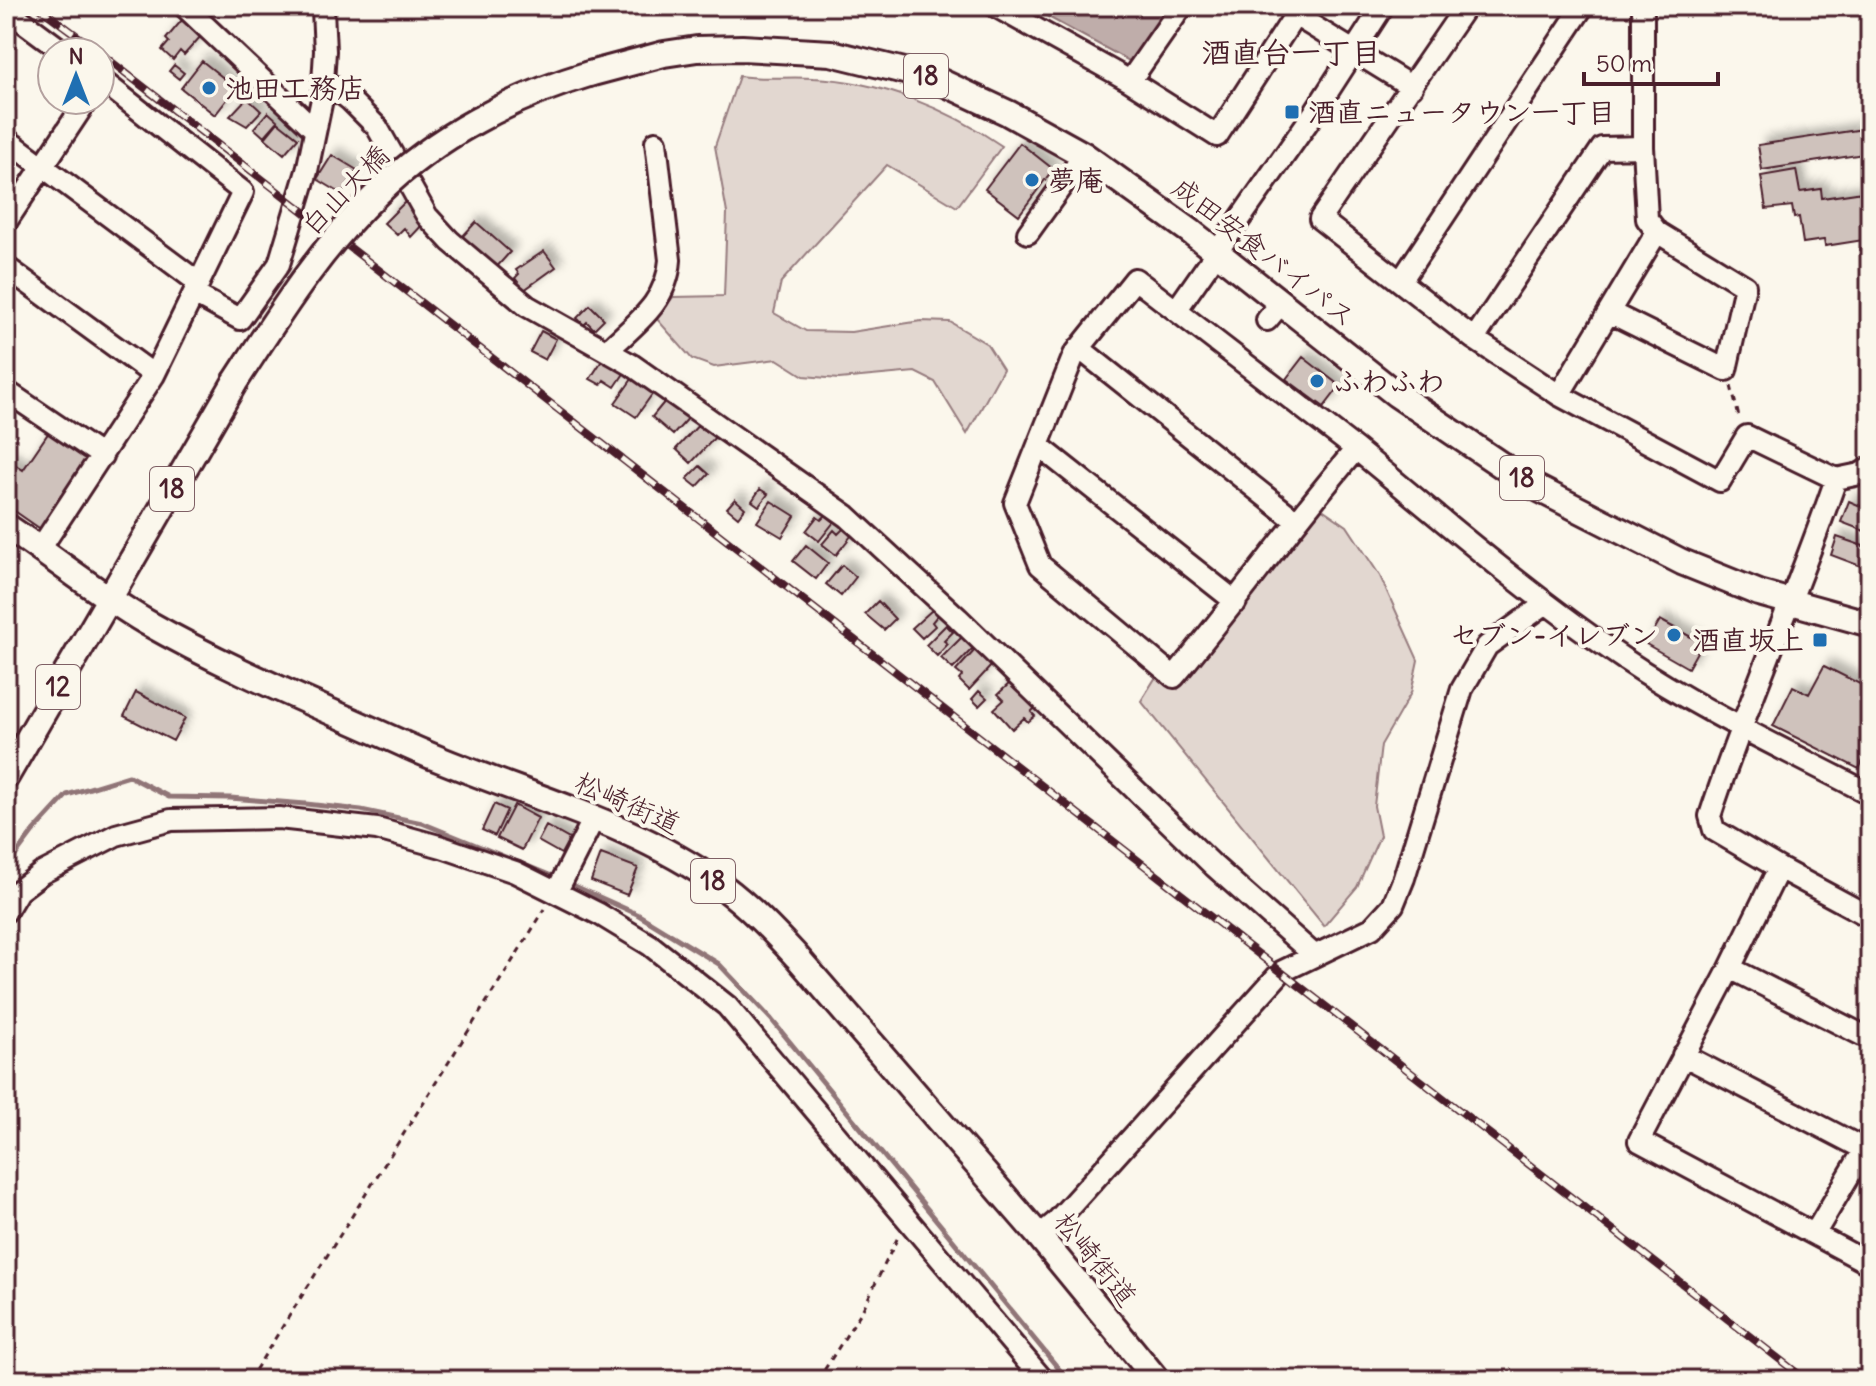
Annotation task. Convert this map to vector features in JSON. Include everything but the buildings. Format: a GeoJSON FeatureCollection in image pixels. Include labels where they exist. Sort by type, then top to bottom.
{"type":"FeatureCollection","features":[{"type":"Feature","properties":{"kind":"main road","name":"成田安食バイパス"},"geometry":{"type":"LineString","coordinates":[[589,74],[697,49],[742,48],[831,53],[933,78],[1008,113],[1084,155],[1219,253],[1274,311],[1531,485],[1682,562],[1759,593],[1870,624]]}},
{"type":"Feature","properties":{"kind":"main road","name":"白山大橋"},"geometry":{"type":"LineString","coordinates":[[109,596],[235,382],[290,296],[378,192],[417,160],[479,120],[548,86],[589,74]]}},
{"type":"Feature","properties":{"kind":"main road","name":"松崎街道"},"geometry":{"type":"LineString","coordinates":[[6,526],[145,621],[243,671],[425,754],[594,818],[682,860],[722,887],[761,918],[1039,1236],[1157,1380]]}},
{"type":"Feature","properties":{"kind":"main road","name":"12"},"geometry":{"type":"LineString","coordinates":[[6,777],[109,596]]}},
{"type":"Feature","properties":{"kind":"street"},"geometry":{"type":"LineString","coordinates":[[184,6],[315,130]]}},
{"type":"Feature","properties":{"kind":"street"},"geometry":{"type":"LineString","coordinates":[[995,6],[1130,81],[1217,136],[1298,11],[1354,52],[1412,87]]}},
{"type":"Feature","properties":{"kind":"street"},"geometry":{"type":"LineString","coordinates":[[1130,81],[1182,6]]}},
{"type":"Feature","properties":{"kind":"street"},"geometry":{"type":"LineString","coordinates":[[1177,309],[1219,253],[1383,6]]}},
{"type":"Feature","properties":{"kind":"street"},"geometry":{"type":"LineString","coordinates":[[1466,6],[1320,219],[1474,339],[1559,395],[1720,481],[1747,436],[1836,479],[1867,477]]}},
{"type":"Feature","properties":{"kind":"street"},"geometry":{"type":"LineString","coordinates":[[1401,281],[1583,6]]}},
{"type":"Feature","properties":{"kind":"street"},"geometry":{"type":"LineString","coordinates":[[1609,312],[1726,370],[1745,286],[1657,232],[1647,219],[1643,147],[1643,6]]}},
{"type":"Feature","properties":{"kind":"street"},"geometry":{"type":"LineString","coordinates":[[6,139],[240,319],[279,264],[307,171],[324,80],[322,7]]}},
{"type":"Feature","properties":{"kind":"street"},"geometry":{"type":"LineString","coordinates":[[6,9],[42,36]]}},
{"type":"Feature","properties":{"kind":"street"},"geometry":{"type":"LineString","coordinates":[[324,80],[377,127],[427,216],[450,241],[527,306],[632,365],[877,541],[1203,856],[1314,955]]}},
{"type":"Feature","properties":{"kind":"street"},"geometry":{"type":"LineString","coordinates":[[40,549],[154,375],[243,192],[116,93]]}},
{"type":"Feature","properties":{"kind":"street"},"geometry":{"type":"LineString","coordinates":[[6,222],[77,116]]}},
{"type":"Feature","properties":{"kind":"street"},"geometry":{"type":"LineString","coordinates":[[607,351],[657,302],[669,278],[670,260],[656,142]]}},
{"type":"Feature","properties":{"kind":"street"},"geometry":{"type":"LineString","coordinates":[[1474,339],[1602,148],[1643,147]]}},
{"type":"Feature","properties":{"kind":"street"},"geometry":{"type":"LineString","coordinates":[[1028,233],[1084,155]]}},
{"type":"Feature","properties":{"kind":"street"},"geometry":{"type":"LineString","coordinates":[[1559,395],[1657,232]]}},
{"type":"Feature","properties":{"kind":"street"},"geometry":{"type":"LineString","coordinates":[[6,267],[154,375]]}},
{"type":"Feature","properties":{"kind":"street"},"geometry":{"type":"LineString","coordinates":[[1356,449],[1295,520],[1236,602],[1174,677],[1040,565],[1015,503],[1074,355],[1135,279],[1356,449],[1545,604],[1627,662],[1740,727],[1870,794]]}},
{"type":"Feature","properties":{"kind":"street"},"geometry":{"type":"LineString","coordinates":[[1079,348],[1295,520]]}},
{"type":"Feature","properties":{"kind":"street"},"geometry":{"type":"LineString","coordinates":[[6,391],[102,456]]}},
{"type":"Feature","properties":{"kind":"street"},"geometry":{"type":"LineString","coordinates":[[1039,446],[1236,602]]}},
{"type":"Feature","properties":{"kind":"street"},"geometry":{"type":"LineString","coordinates":[[1836,479],[1740,727],[1710,816],[1714,830],[1870,917]]}},
{"type":"Feature","properties":{"kind":"street"},"geometry":{"type":"LineString","coordinates":[[1039,1236],[1056,1222],[1281,972],[1372,928],[1393,905],[1462,689],[1487,646],[1545,604]]}},
{"type":"Feature","properties":{"kind":"street"},"geometry":{"type":"LineString","coordinates":[[6,911],[18,891],[42,873],[116,835],[171,820],[279,818],[377,829],[561,883],[650,945],[727,1006],[1043,1380]]}},
{"type":"Feature","properties":{"kind":"street"},"geometry":{"type":"LineString","coordinates":[[561,883],[594,818]]}},
{"type":"Feature","properties":{"kind":"street"},"geometry":{"type":"LineString","coordinates":[[1779,868],[1639,1141],[1870,1264]]}},
{"type":"Feature","properties":{"kind":"street"},"geometry":{"type":"LineString","coordinates":[[1730,968],[1870,1039]]}},
{"type":"Feature","properties":{"kind":"street"},"geometry":{"type":"LineString","coordinates":[[1683,1055],[1868,1147],[1815,1233]]}},
{"type":"Feature","properties":{"kind":"path"},"geometry":{"type":"LineString","coordinates":[[1726,370],[1747,436]]}},
{"type":"Feature","properties":{"kind":"path"},"geometry":{"type":"LineString","coordinates":[[249,1380],[561,883]]}},
{"type":"Feature","properties":{"kind":"path"},"geometry":{"type":"LineString","coordinates":[[818,1380],[863,1309],[907,1218]]}},
{"type":"Feature","properties":{"kind":"shaded area"},"geometry":{"type":"Polygon","coordinates":[[[1028,6],[1169,6],[1131,62],[1028,6]]]}},
{"type":"Feature","properties":{"kind":"shaded area"},"geometry":{"type":"Polygon","coordinates":[[[739,76],[838,80],[888,91],[959,120],[1002,146],[957,207],[887,165],[781,282],[774,313],[806,331],[851,332],[921,321],[950,322],[987,344],[1003,369],[967,434],[935,382],[915,372],[839,379],[804,376],[777,359],[714,367],[692,359],[656,318],[673,297],[724,296],[727,213],[715,146],[739,76]]]}},
{"type":"Feature","properties":{"kind":"shaded area"},"geometry":{"type":"Polygon","coordinates":[[[1318,506],[1347,526],[1380,576],[1418,660],[1411,693],[1381,745],[1374,806],[1380,836],[1357,887],[1324,926],[1141,701],[1159,672],[1178,689],[1318,506]]]}},
{"type":"Feature","properties":{"kind":"waterway"},"geometry":{"type":"LineString","coordinates":[[6,868],[67,795],[129,776],[169,797],[306,804],[361,810],[422,823],[559,879]]}},
{"type":"Feature","properties":{"kind":"waterway"},"geometry":{"type":"LineString","coordinates":[[568,883],[637,914],[719,964],[771,1019],[1068,1380]]}},
{"type":"Feature","properties":{"kind":"railway"},"geometry":{"type":"LineString","coordinates":[[37,6],[77,36]]}},
{"type":"Feature","properties":{"kind":"railway"},"geometry":{"type":"LineString","coordinates":[[116,65],[1806,1380]]}},
{"type":"Feature","properties":{"kind":"place","name":"池田工務店"},"geometry":{"type":"Point","coordinates":[209,88]}},
{"type":"Feature","properties":{"kind":"place","name":"酒直ニュータウン一丁目"},"geometry":{"type":"Point","coordinates":[1292,112]}},
{"type":"Feature","properties":{"kind":"place","name":"夢庵"},"geometry":{"type":"Point","coordinates":[1032,180]}},
{"type":"Feature","properties":{"kind":"place","name":"ふわふわ"},"geometry":{"type":"Point","coordinates":[1317,381]}},
{"type":"Feature","properties":{"kind":"place","name":"セブン-イレブン"},"geometry":{"type":"Point","coordinates":[1674,635]}},
{"type":"Feature","properties":{"kind":"place","name":"酒直坂上"},"geometry":{"type":"Point","coordinates":[1820,640]}},
{"type":"Feature","properties":{"kind":"district","name":"酒直台一丁目"},"geometry":{"type":"Point","coordinates":[1291,53]}}]}
